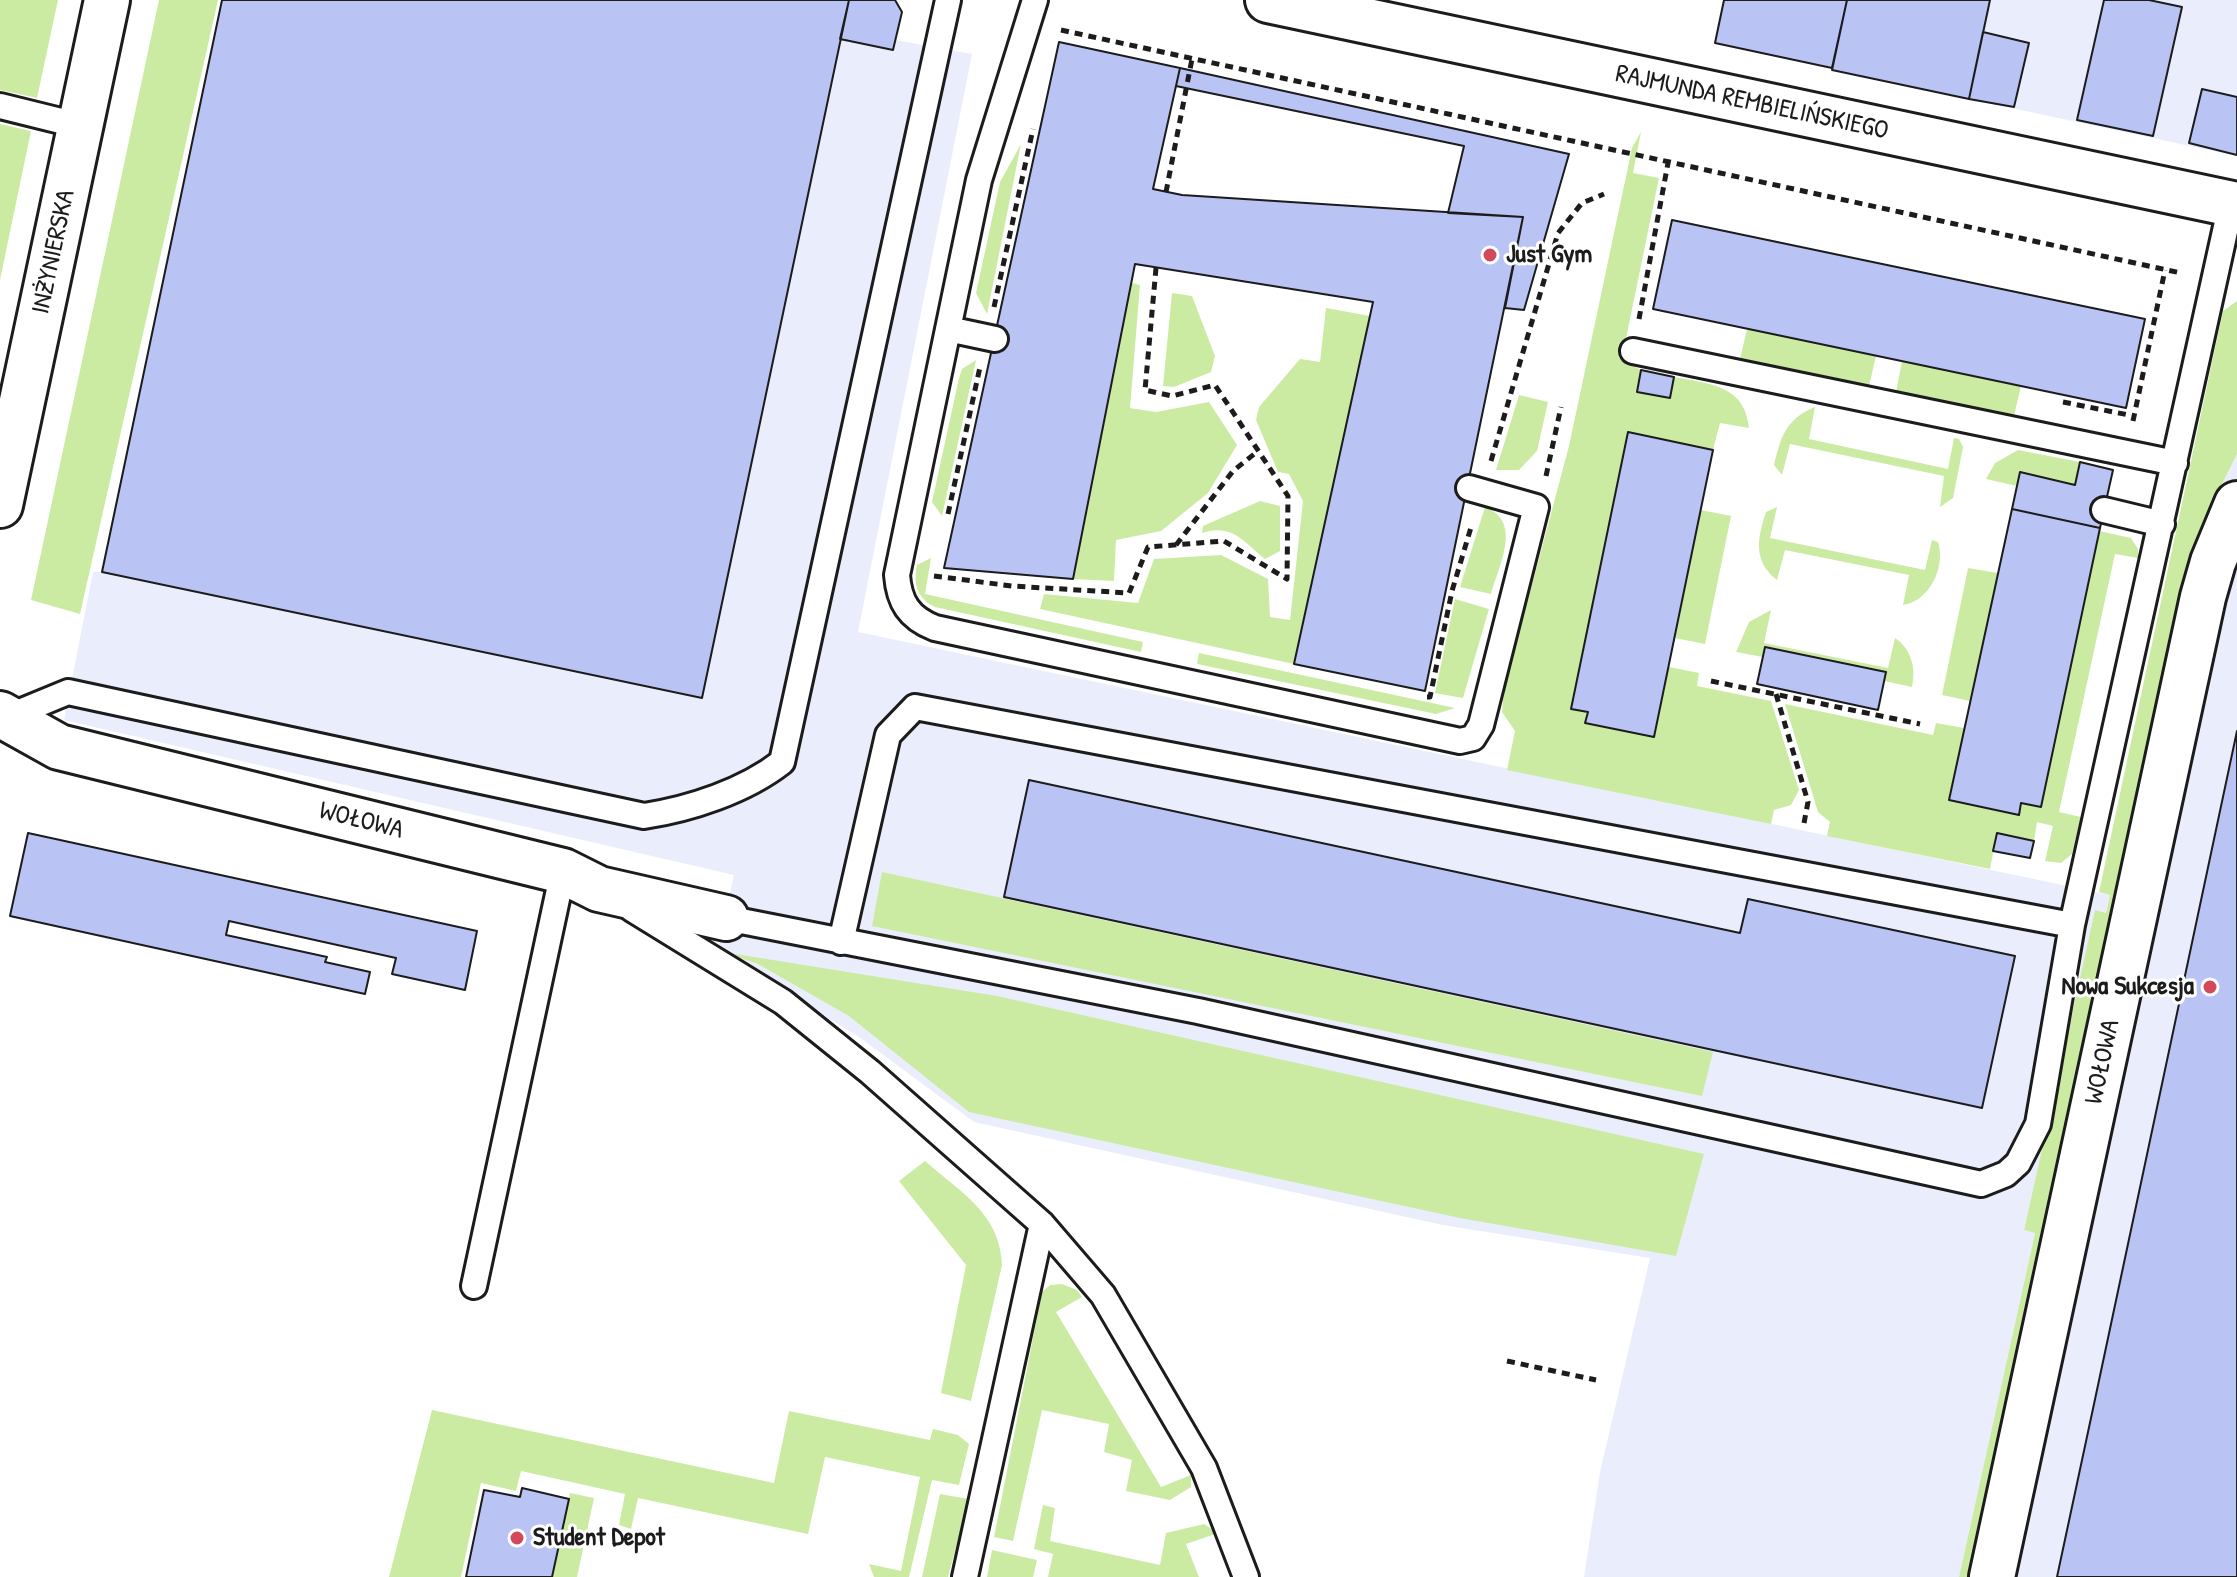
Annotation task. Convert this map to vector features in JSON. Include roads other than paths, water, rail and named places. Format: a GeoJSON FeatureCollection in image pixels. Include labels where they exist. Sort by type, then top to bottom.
{"type":"FeatureCollection","features":[{"type":"Feature","properties":{"kind":"street","name":"INŻYNIERSKA"},"geometry":{"type":"LineString","coordinates":[[0,505],[107,0]]}},
{"type":"Feature","properties":{"kind":"street","name":"RAJMUNDA REMBIELIŃSKIEGO"},"geometry":{"type":"LineString","coordinates":[[1268,0],[2234,204]]}},
{"type":"Feature","properties":{"kind":"street","name":"WOŁOWA"},"geometry":{"type":"LineString","coordinates":[[1992,1577],[2203,597],[2237,504]]}},
{"type":"Feature","properties":{"kind":"street","name":"WOŁOWA"},"geometry":{"type":"LineString","coordinates":[[2,716],[59,747],[726,918]]}},
{"type":"Feature","properties":{"kind":"lane"},"geometry":{"type":"LineString","coordinates":[[2,716],[68,692],[644,816],[671,812],[762,778],[782,762],[948,0]]}},
{"type":"Feature","properties":{"kind":"lane"},"geometry":{"type":"LineString","coordinates":[[1035,0],[979,180],[897,575],[905,608],[918,621],[935,628],[1460,741],[1473,738],[1481,725],[1536,507],[1475,490]]}},
{"type":"Feature","properties":{"kind":"lane"},"geometry":{"type":"LineString","coordinates":[[0,106],[81,126]]}},
{"type":"Feature","properties":{"kind":"lane"},"geometry":{"type":"LineString","coordinates":[[726,918],[1198,1011],[1981,1184],[2006,1174],[2018,1163],[2038,1124],[2072,925],[2214,281],[2234,204]]}},
{"type":"Feature","properties":{"kind":"lane"},"geometry":{"type":"LineString","coordinates":[[948,329],[991,338]]}},
{"type":"Feature","properties":{"kind":"lane"},"geometry":{"type":"LineString","coordinates":[[1633,351],[2175,463]]}},
{"type":"Feature","properties":{"kind":"lane"},"geometry":{"type":"LineString","coordinates":[[2104,510],[2162,524]]}},
{"type":"Feature","properties":{"kind":"lane"},"geometry":{"type":"LineString","coordinates":[[841,942],[888,735],[915,707],[2072,925]]}},
{"type":"Feature","properties":{"kind":"lane"},"geometry":{"type":"LineString","coordinates":[[474,1286],[581,880],[783,1002],[870,1072],[1042,1224],[1092,1280],[1204,1468],[1246,1577]]}},
{"type":"Feature","properties":{"kind":"lane"},"geometry":{"type":"LineString","coordinates":[[965,1577],[1042,1224]]}},
{"type":"Feature","properties":{"kind":"place","name":"Just Gym"},"geometry":{"type":"Point","coordinates":[1490,255]}},
{"type":"Feature","properties":{"kind":"place","name":"Nowa Sukcesja"},"geometry":{"type":"Point","coordinates":[2210,987]}},
{"type":"Feature","properties":{"kind":"place","name":"Student Depot"},"geometry":{"type":"Point","coordinates":[517,1538]}}]}
